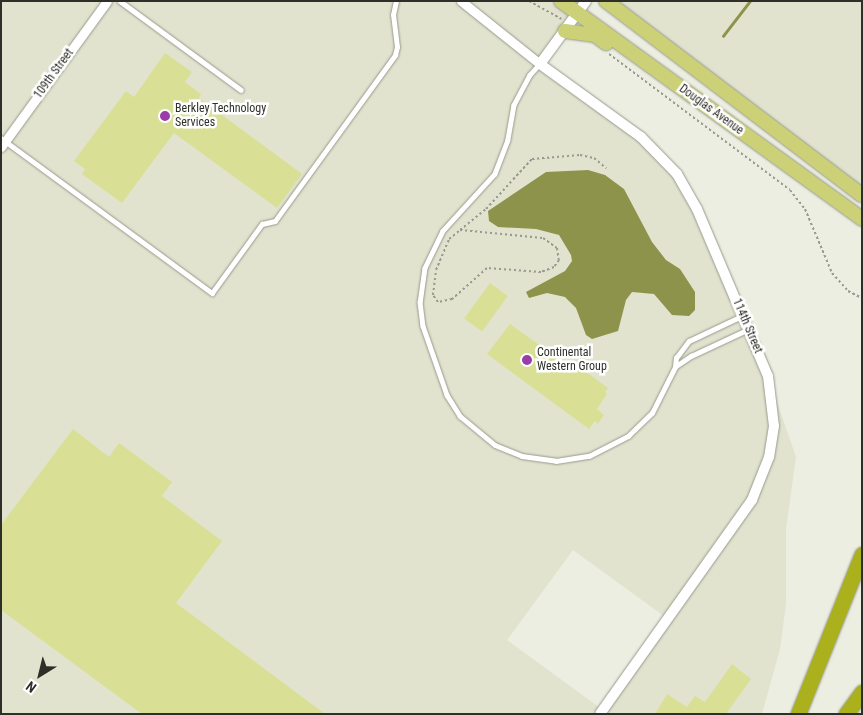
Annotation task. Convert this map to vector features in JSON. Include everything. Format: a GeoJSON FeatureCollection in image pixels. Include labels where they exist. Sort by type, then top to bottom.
{"type":"FeatureCollection","features":[{"type":"Feature","properties":{"kind":"highway"},"geometry":{"type":"LineString","coordinates":[[798,714],[862,554]]}},
{"type":"Feature","properties":{"kind":"highway"},"geometry":{"type":"LineString","coordinates":[[846,714],[862,692]]}},
{"type":"Feature","properties":{"kind":"main road","name":"Douglas Avenue"},"geometry":{"type":"LineString","coordinates":[[561,1],[570,23],[633,54],[862,219]]}},
{"type":"Feature","properties":{"kind":"main road","name":"Douglas Avenue"},"geometry":{"type":"LineString","coordinates":[[606,1],[862,195]]}},
{"type":"Feature","properties":{"kind":"main road"},"geometry":{"type":"LineString","coordinates":[[570,23],[595,35],[617,51],[633,54]]}},
{"type":"Feature","properties":{"kind":"street","name":"109th Street"},"geometry":{"type":"LineString","coordinates":[[3,142],[107,1]]}},
{"type":"Feature","properties":{"kind":"street","name":"114th Street"},"geometry":{"type":"LineString","coordinates":[[461,1],[540,64],[641,136],[668,162],[697,209],[768,376],[773,413],[769,458],[759,489],[600,714]]}},
{"type":"Feature","properties":{"kind":"street"},"geometry":{"type":"LineString","coordinates":[[540,64],[586,1]]}},
{"type":"Feature","properties":{"kind":"lane"},"geometry":{"type":"LineString","coordinates":[[120,1],[241,90]]}},
{"type":"Feature","properties":{"kind":"lane"},"geometry":{"type":"LineString","coordinates":[[3,142],[212,293],[262,224],[275,221],[395,55],[397,47],[393,15],[396,1]]}},
{"type":"Feature","properties":{"kind":"lane"},"geometry":{"type":"LineString","coordinates":[[540,64],[530,75],[514,105],[508,140],[495,174],[443,231],[425,268],[420,302],[423,326],[447,395],[466,424],[495,446],[534,459],[567,461],[599,452],[637,428],[652,413],[675,367],[676,358],[689,340],[743,315]]}},
{"type":"Feature","properties":{"kind":"lane"},"geometry":{"type":"LineString","coordinates":[[675,367],[690,356],[749,329]]}},
{"type":"Feature","properties":{"kind":"path"},"geometry":{"type":"LineString","coordinates":[[530,1],[570,23]]}},
{"type":"Feature","properties":{"kind":"path"},"geometry":{"type":"LineString","coordinates":[[603,50],[790,190],[805,209],[832,273],[848,291],[862,298]]}},
{"type":"Feature","properties":{"kind":"path"},"geometry":{"type":"LineString","coordinates":[[460,230],[543,238],[557,248],[559,260],[554,267],[541,272],[487,268],[452,299],[438,302],[433,295],[436,270],[449,239],[460,230],[486,209],[532,159],[580,155],[594,158],[606,168]]}},
{"type":"Feature","properties":{"kind":"shaded area"},"geometry":{"type":"Polygon","coordinates":[[[1,1],[561,1],[577,13],[540,64],[641,137],[677,174],[768,376],[796,457],[786,529],[786,604],[780,649],[762,714],[1,714],[1,1]],[[573,550],[507,640],[603,710],[668,619],[573,550]]]}},
{"type":"Feature","properties":{"kind":"shaded area"},"geometry":{"type":"Polygon","coordinates":[[[606,1],[862,1],[862,195],[606,1]]]}},
{"type":"Feature","properties":{"kind":"shaded area"},"geometry":{"type":"Polygon","coordinates":[[[588,170],[605,175],[624,189],[652,242],[666,260],[680,269],[695,292],[695,310],[689,316],[672,315],[654,294],[632,292],[626,300],[618,331],[592,339],[586,335],[576,308],[565,297],[547,293],[529,298],[526,292],[565,271],[572,261],[571,255],[559,235],[536,229],[498,227],[489,221],[488,211],[546,172],[588,170]]]}},
{"type":"Feature","properties":{"kind":"building","name":"Berkley Technology Services"},"geometry":{"type":"Polygon","coordinates":[[[165,53],[192,72],[185,82],[201,94],[199,98],[302,174],[277,208],[174,133],[122,203],[82,174],[85,169],[74,161],[126,91],[134,97],[165,53]]]}},
{"type":"Feature","properties":{"kind":"building"},"geometry":{"type":"Polygon","coordinates":[[[490,283],[508,296],[482,332],[464,319],[490,283]]]}},
{"type":"Feature","properties":{"kind":"building","name":"Continental Western Group"},"geometry":{"type":"Polygon","coordinates":[[[510,324],[570,367],[578,366],[608,388],[605,392],[607,394],[597,409],[604,415],[598,424],[595,421],[589,429],[487,354],[510,324]]]}},
{"type":"Feature","properties":{"kind":"building"},"geometry":{"type":"Polygon","coordinates":[[[73,429],[109,457],[119,443],[172,482],[162,496],[222,541],[176,603],[325,714],[142,714],[1,610],[1,525],[73,429]]]}},
{"type":"Feature","properties":{"kind":"building"},"geometry":{"type":"Polygon","coordinates":[[[732,664],[751,679],[726,714],[655,714],[667,694],[687,707],[695,696],[705,702],[732,664]]]}},
{"type":"Feature","properties":{"kind":"waterway"},"geometry":{"type":"LineString","coordinates":[[723,36],[750,1]]}},
{"type":"Feature","properties":{"kind":"place","name":"Berkley Technology Services"},"geometry":{"type":"Point","coordinates":[165,116]}},
{"type":"Feature","properties":{"kind":"place","name":"Continental Western Group"},"geometry":{"type":"Point","coordinates":[527,360]}}]}
